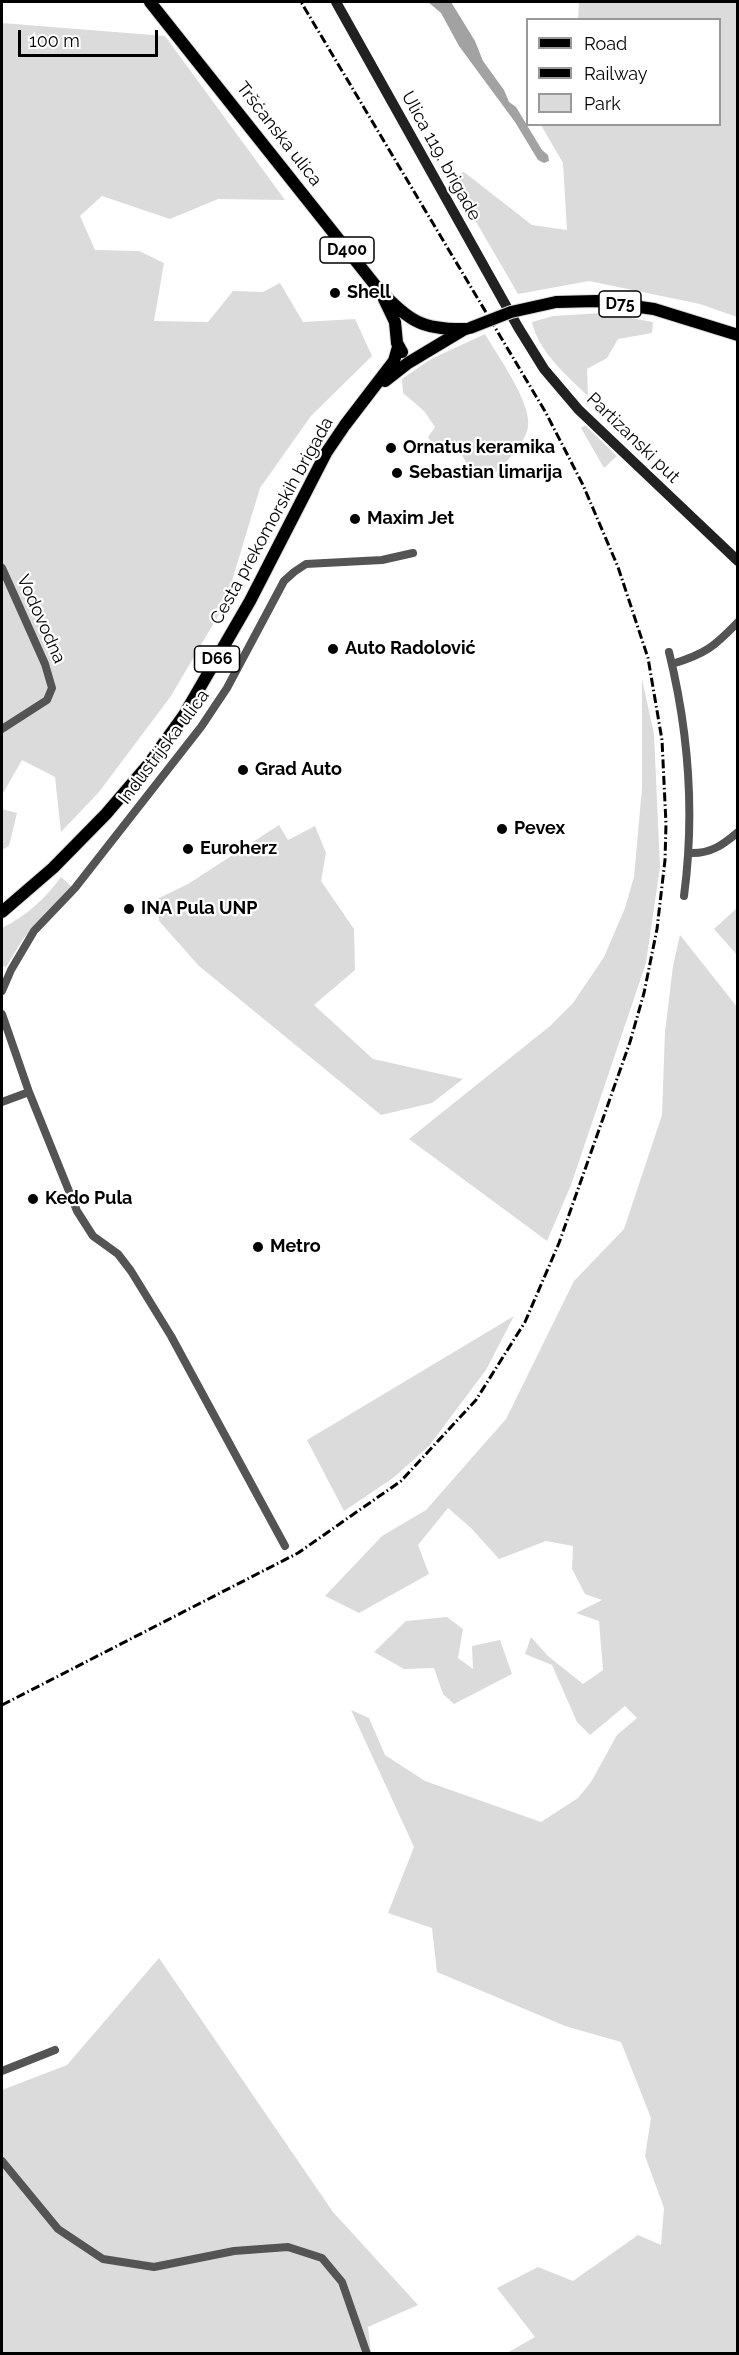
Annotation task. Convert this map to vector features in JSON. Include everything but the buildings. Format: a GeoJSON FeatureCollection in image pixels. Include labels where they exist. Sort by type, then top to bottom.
{"type":"FeatureCollection","features":[{"type":"Feature","properties":{"kind":"main road","name":"Tršćanska ulica"},"geometry":{"type":"LineString","coordinates":[[150,2],[379,290]]}},
{"type":"Feature","properties":{"kind":"main road","name":"Ulica 119. brigade"},"geometry":{"type":"LineString","coordinates":[[336,2],[518,327]]}},
{"type":"Feature","properties":{"kind":"main road","name":"D400"},"geometry":{"type":"LineString","coordinates":[[379,290],[402,312],[423,324]]}},
{"type":"Feature","properties":{"kind":"main road","name":"D400"},"geometry":{"type":"LineString","coordinates":[[379,290],[398,333]]}},
{"type":"Feature","properties":{"kind":"main road","name":"D75"},"geometry":{"type":"LineString","coordinates":[[423,354],[468,328],[511,312],[556,302],[597,301],[654,309],[738,335]]}},
{"type":"Feature","properties":{"kind":"main road","name":"D75"},"geometry":{"type":"LineString","coordinates":[[423,324],[468,328]]}},
{"type":"Feature","properties":{"kind":"main road"},"geometry":{"type":"LineString","coordinates":[[398,333],[404,325],[423,324],[432,342],[423,354],[405,354],[398,346]]}},
{"type":"Feature","properties":{"kind":"main road","name":"Partizanski put"},"geometry":{"type":"LineString","coordinates":[[518,327],[544,369],[578,409],[738,561]]}},
{"type":"Feature","properties":{"kind":"main road","name":"D66"},"geometry":{"type":"LineString","coordinates":[[398,333],[398,346]]}},
{"type":"Feature","properties":{"kind":"main road","name":"Cesta prekomorskih brigada"},"geometry":{"type":"LineString","coordinates":[[2,912],[53,868],[106,814],[147,765],[184,715],[250,601],[326,453],[394,361],[398,346]]}},
{"type":"Feature","properties":{"kind":"main road","name":"Cesta prekomorskih brigada"},"geometry":{"type":"LineString","coordinates":[[369,395],[401,367],[423,354]]}},
{"type":"Feature","properties":{"kind":"street","name":"Industrijska ulica"},"geometry":{"type":"LineString","coordinates":[[2,991],[11,970],[34,932],[75,888],[201,727],[227,688],[284,581],[306,564],[382,560],[413,553]]}},
{"type":"Feature","properties":{"kind":"street","name":"Vodovodna"},"geometry":{"type":"LineString","coordinates":[[2,568],[45,664],[52,688],[48,700],[2,729]]}},
{"type":"Feature","properties":{"kind":"street"},"geometry":{"type":"LineString","coordinates":[[672,664],[709,650],[738,622]]}},
{"type":"Feature","properties":{"kind":"street"},"geometry":{"type":"LineString","coordinates":[[669,652],[684,724],[688,765],[690,853],[684,896]]}},
{"type":"Feature","properties":{"kind":"street"},"geometry":{"type":"LineString","coordinates":[[690,853],[702,854],[712,850],[738,832]]}},
{"type":"Feature","properties":{"kind":"street","name":"Industrijska ulica"},"geometry":{"type":"LineString","coordinates":[[2,979],[11,970]]}},
{"type":"Feature","properties":{"kind":"street"},"geometry":{"type":"LineString","coordinates":[[2,1017],[29,1092],[77,1211],[93,1236],[125,1262],[175,1343],[285,1546]]}},
{"type":"Feature","properties":{"kind":"street"},"geometry":{"type":"LineString","coordinates":[[2,1102],[29,1092]]}},
{"type":"Feature","properties":{"kind":"street"},"geometry":{"type":"LineString","coordinates":[[2,2071],[55,2050]]}},
{"type":"Feature","properties":{"kind":"street"},"geometry":{"type":"LineString","coordinates":[[2,2161],[58,2229],[103,2259],[154,2266],[234,2251],[288,2247],[322,2258],[342,2282],[367,2354]]}},
{"type":"Feature","properties":{"kind":"green space"},"geometry":{"type":"Polygon","coordinates":[[[579,2],[737,2],[737,317],[700,304],[589,281],[518,294],[450,177],[464,172],[532,225],[567,230],[563,163],[542,126],[721,126],[721,18],[578,18],[579,2]]]}},
{"type":"Feature","properties":{"kind":"green space"},"geometry":{"type":"Polygon","coordinates":[[[2,23],[165,36],[285,200],[218,199],[170,219],[102,196],[80,216],[95,250],[139,251],[164,263],[154,321],[208,322],[233,291],[263,292],[280,283],[303,322],[355,319],[372,356],[311,416],[260,488],[225,604],[171,696],[99,792],[61,832],[55,777],[22,760],[2,795],[2,23]]]}},
{"type":"Feature","properties":{"kind":"green space"},"geometry":{"type":"Polygon","coordinates":[[[603,313],[653,322],[652,333],[618,339],[607,358],[587,369],[588,396],[547,353],[535,333],[532,322],[553,316],[603,313]]]}},
{"type":"Feature","properties":{"kind":"green space"},"geometry":{"type":"Polygon","coordinates":[[[485,334],[519,393],[528,417],[528,427],[523,440],[496,472],[480,468],[470,469],[458,448],[439,454],[428,437],[435,427],[424,411],[403,393],[402,379],[431,359],[485,334]]]}},
{"type":"Feature","properties":{"kind":"green space"},"geometry":{"type":"Polygon","coordinates":[[[585,425],[617,456],[604,468],[581,428],[585,425]]]}},
{"type":"Feature","properties":{"kind":"green space"},"geometry":{"type":"Polygon","coordinates":[[[642,679],[654,734],[660,867],[646,963],[571,1185],[547,1241],[409,1139],[550,1026],[573,1003],[604,957],[625,908],[634,877],[642,788],[642,679]]]}},
{"type":"Feature","properties":{"kind":"green space"},"geometry":{"type":"Polygon","coordinates":[[[2,809],[17,813],[9,846],[2,850],[2,809]]]}},
{"type":"Feature","properties":{"kind":"green space"},"geometry":{"type":"Polygon","coordinates":[[[279,825],[288,840],[315,826],[326,853],[321,881],[354,929],[355,970],[314,1005],[373,1059],[463,1079],[432,1103],[381,1115],[199,966],[159,921],[157,899],[188,884],[279,825]]]}},
{"type":"Feature","properties":{"kind":"green space"},"geometry":{"type":"Polygon","coordinates":[[[61,877],[71,886],[23,939],[6,967],[2,968],[2,928],[34,906],[61,877]]]}},
{"type":"Feature","properties":{"kind":"green space"},"geometry":{"type":"Polygon","coordinates":[[[737,908],[737,955],[714,929],[737,908]]]}},
{"type":"Feature","properties":{"kind":"green space"},"geometry":{"type":"Polygon","coordinates":[[[680,935],[738,1008],[737,2353],[507,2353],[535,2337],[497,2288],[538,2267],[573,2281],[638,2235],[661,2245],[664,2208],[645,2156],[651,2118],[621,2042],[565,2026],[437,1972],[432,1928],[388,1913],[414,1847],[351,1710],[369,1718],[385,1755],[425,1781],[541,1822],[578,1798],[591,1782],[617,1735],[637,1718],[625,1706],[590,1735],[577,1722],[552,1665],[525,1654],[531,1637],[548,1656],[583,1684],[603,1670],[599,1621],[576,1613],[602,1600],[585,1594],[572,1569],[573,1546],[546,1541],[499,1559],[471,1528],[448,1508],[418,1545],[429,1574],[359,1613],[325,1596],[382,1536],[426,1510],[506,1419],[574,1281],[624,1229],[662,1115],[665,1032],[673,966],[680,935]]]}},
{"type":"Feature","properties":{"kind":"green space"},"geometry":{"type":"Polygon","coordinates":[[[514,1316],[486,1370],[429,1446],[393,1478],[344,1511],[307,1440],[514,1316]]]}},
{"type":"Feature","properties":{"kind":"green space"},"geometry":{"type":"Polygon","coordinates":[[[447,1617],[463,1629],[458,1658],[473,1669],[472,1646],[500,1640],[512,1674],[454,1704],[443,1694],[434,1668],[404,1669],[374,1652],[406,1621],[447,1617]]]}},
{"type":"Feature","properties":{"kind":"green space"},"geometry":{"type":"Polygon","coordinates":[[[159,1958],[333,2212],[418,2305],[368,2327],[371,2353],[2,2354],[2,2090],[67,2065],[159,1958]]]}},
{"type":"Feature","properties":{"kind":"shaded area"},"geometry":{"type":"Polygon","coordinates":[[[428,2],[451,2],[475,41],[483,61],[504,90],[509,102],[516,107],[542,150],[548,155],[549,161],[544,163],[538,160],[515,122],[459,46],[441,13],[428,2]]]}},
{"type":"Feature","properties":{"kind":"railway"},"geometry":{"type":"LineString","coordinates":[[2,1705],[298,1553],[401,1481],[476,1400],[525,1322],[559,1243],[630,1042],[644,993],[657,929],[665,860],[666,824],[662,740],[648,658],[618,567],[583,485],[546,413],[301,2]]}},
{"type":"Feature","properties":{"kind":"place","name":"Shell"},"geometry":{"type":"Point","coordinates":[335,293]}},
{"type":"Feature","properties":{"kind":"place","name":"Ornatus keramika"},"geometry":{"type":"Point","coordinates":[391,448]}},
{"type":"Feature","properties":{"kind":"place","name":"Sebastian limarija"},"geometry":{"type":"Point","coordinates":[397,473]}},
{"type":"Feature","properties":{"kind":"place","name":"Maxim Jet"},"geometry":{"type":"Point","coordinates":[355,519]}},
{"type":"Feature","properties":{"kind":"place","name":"Auto Radolović"},"geometry":{"type":"Point","coordinates":[333,649]}},
{"type":"Feature","properties":{"kind":"place","name":"Grad Auto"},"geometry":{"type":"Point","coordinates":[243,770]}},
{"type":"Feature","properties":{"kind":"place","name":"Pevex"},"geometry":{"type":"Point","coordinates":[502,829]}},
{"type":"Feature","properties":{"kind":"place","name":"Euroherz"},"geometry":{"type":"Point","coordinates":[188,849]}},
{"type":"Feature","properties":{"kind":"place","name":"INA Pula UNP"},"geometry":{"type":"Point","coordinates":[129,909]}},
{"type":"Feature","properties":{"kind":"place","name":"Kedo Pula"},"geometry":{"type":"Point","coordinates":[33,1199]}},
{"type":"Feature","properties":{"kind":"place","name":"Metro"},"geometry":{"type":"Point","coordinates":[258,1247]}}]}
